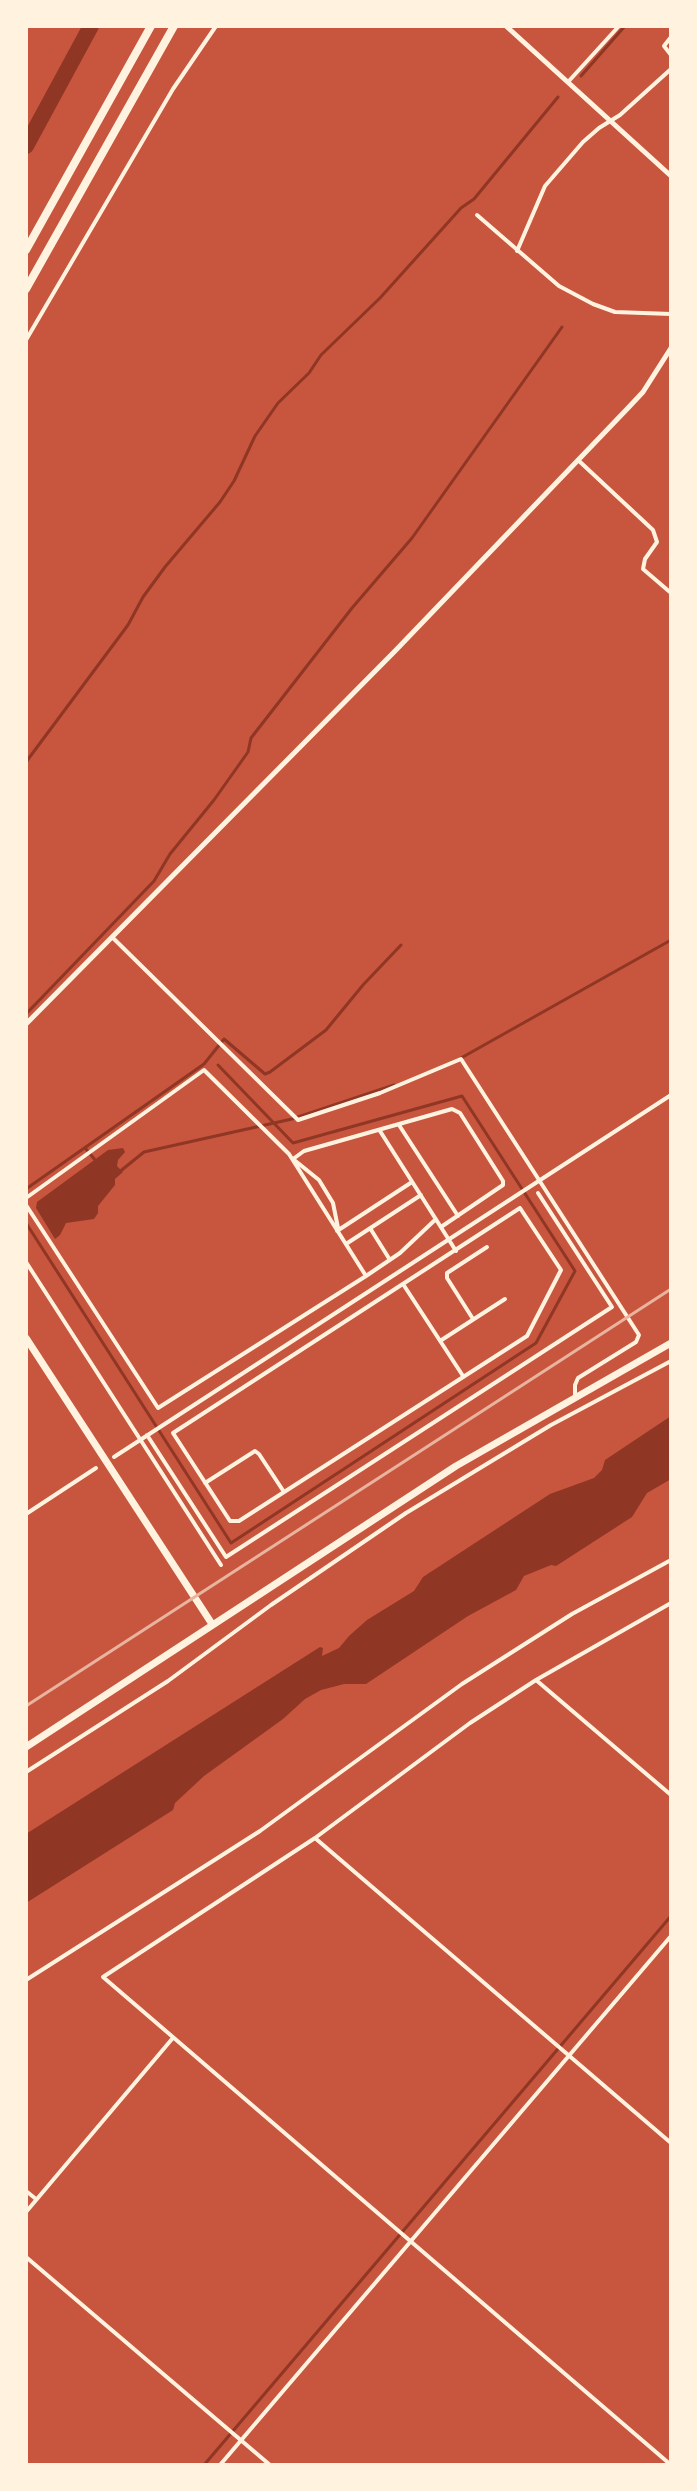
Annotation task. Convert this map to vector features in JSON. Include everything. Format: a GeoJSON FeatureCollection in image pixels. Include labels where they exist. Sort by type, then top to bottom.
{"type":"FeatureCollection","features":[{"type":"Feature","properties":{"kind":"highway"},"geometry":{"type":"LineString","coordinates":[[26,250],[151,26]]}},
{"type":"Feature","properties":{"kind":"highway"},"geometry":{"type":"LineString","coordinates":[[26,289],[174,26]]}},
{"type":"Feature","properties":{"kind":"main road"},"geometry":{"type":"LineString","coordinates":[[26,1338],[212,1624]]}},
{"type":"Feature","properties":{"kind":"main road"},"geometry":{"type":"LineString","coordinates":[[26,1747],[395,1504],[575,1395],[671,1343]]}},
{"type":"Feature","properties":{"kind":"street"},"geometry":{"type":"LineString","coordinates":[[26,340],[165,102],[216,26]]}},
{"type":"Feature","properties":{"kind":"street"},"geometry":{"type":"LineString","coordinates":[[506,26],[671,176]]}},
{"type":"Feature","properties":{"kind":"street"},"geometry":{"type":"LineString","coordinates":[[568,82],[619,26]]}},
{"type":"Feature","properties":{"kind":"street"},"geometry":{"type":"LineString","coordinates":[[671,37],[664,46],[671,55]]}},
{"type":"Feature","properties":{"kind":"street"},"geometry":{"type":"LineString","coordinates":[[517,251],[545,186],[583,142],[620,115],[671,69]]}},
{"type":"Feature","properties":{"kind":"street"},"geometry":{"type":"LineString","coordinates":[[477,215],[559,286],[593,304],[615,312],[671,314]]}},
{"type":"Feature","properties":{"kind":"street"},"geometry":{"type":"LineString","coordinates":[[26,1024],[643,392],[671,348]]}},
{"type":"Feature","properties":{"kind":"street"},"geometry":{"type":"LineString","coordinates":[[578,460],[653,530],[657,542],[645,559],[643,569],[671,593]]}},
{"type":"Feature","properties":{"kind":"street"},"geometry":{"type":"LineString","coordinates":[[113,938],[298,1120],[380,1093],[461,1059],[639,1335],[636,1342],[578,1378],[575,1395]]}},
{"type":"Feature","properties":{"kind":"street"},"geometry":{"type":"LineString","coordinates":[[26,1198],[204,1070],[293,1159],[319,1180],[333,1203],[338,1220],[337,1231]]}},
{"type":"Feature","properties":{"kind":"street"},"geometry":{"type":"LineString","coordinates":[[114,1457],[671,1095]]}},
{"type":"Feature","properties":{"kind":"street"},"geometry":{"type":"LineString","coordinates":[[293,1159],[304,1151],[452,1109],[460,1113],[503,1185],[441,1227]]}},
{"type":"Feature","properties":{"kind":"street"},"geometry":{"type":"LineString","coordinates":[[399,1125],[458,1216]]}},
{"type":"Feature","properties":{"kind":"street"},"geometry":{"type":"LineString","coordinates":[[379,1130],[456,1251]]}},
{"type":"Feature","properties":{"kind":"street"},"geometry":{"type":"LineString","coordinates":[[293,1159],[366,1276]]}},
{"type":"Feature","properties":{"kind":"street"},"geometry":{"type":"LineString","coordinates":[[337,1231],[412,1182]]}},
{"type":"Feature","properties":{"kind":"street"},"geometry":{"type":"LineString","coordinates":[[147,1435],[226,1557],[612,1307],[538,1193]]}},
{"type":"Feature","properties":{"kind":"street"},"geometry":{"type":"LineString","coordinates":[[346,1244],[421,1195]]}},
{"type":"Feature","properties":{"kind":"street"},"geometry":{"type":"LineString","coordinates":[[26,1205],[158,1408],[390,1260],[436,1219]]}},
{"type":"Feature","properties":{"kind":"street"},"geometry":{"type":"LineString","coordinates":[[520,1208],[561,1270],[527,1336],[285,1492],[233,1523],[230,1521],[173,1433],[456,1251],[520,1208]]}},
{"type":"Feature","properties":{"kind":"street"},"geometry":{"type":"LineString","coordinates":[[370,1228],[390,1260]]}},
{"type":"Feature","properties":{"kind":"street"},"geometry":{"type":"LineString","coordinates":[[473,1319],[447,1278],[447,1273],[487,1247]]}},
{"type":"Feature","properties":{"kind":"street"},"geometry":{"type":"LineString","coordinates":[[26,1262],[221,1565]]}},
{"type":"Feature","properties":{"kind":"street"},"geometry":{"type":"LineString","coordinates":[[586,1266],[592,1262]]}},
{"type":"Feature","properties":{"kind":"street"},"geometry":{"type":"LineString","coordinates":[[403,1284],[464,1376]]}},
{"type":"Feature","properties":{"kind":"street"},"geometry":{"type":"LineString","coordinates":[[440,1341],[505,1299]]}},
{"type":"Feature","properties":{"kind":"street"},"geometry":{"type":"LineString","coordinates":[[26,1772],[168,1681],[271,1605],[406,1513],[551,1425],[671,1361]]}},
{"type":"Feature","properties":{"kind":"street"},"geometry":{"type":"LineString","coordinates":[[205,1483],[255,1451],[285,1492]]}},
{"type":"Feature","properties":{"kind":"street"},"geometry":{"type":"LineString","coordinates":[[26,1514],[96,1468]]}},
{"type":"Feature","properties":{"kind":"street"},"geometry":{"type":"LineString","coordinates":[[26,1980],[260,1831],[494,1663],[572,1614],[671,1560]]}},
{"type":"Feature","properties":{"kind":"street"},"geometry":{"type":"LineString","coordinates":[[671,1603],[536,1680],[470,1723],[315,1838],[103,1977],[671,2465]]}},
{"type":"Feature","properties":{"kind":"street"},"geometry":{"type":"LineString","coordinates":[[536,1680],[671,1795]]}},
{"type":"Feature","properties":{"kind":"street"},"geometry":{"type":"LineString","coordinates":[[315,1838],[671,2143]]}},
{"type":"Feature","properties":{"kind":"street"},"geometry":{"type":"LineString","coordinates":[[220,2465],[671,1936]]}},
{"type":"Feature","properties":{"kind":"street"},"geometry":{"type":"LineString","coordinates":[[26,2212],[172,2039]]}},
{"type":"Feature","properties":{"kind":"street"},"geometry":{"type":"LineString","coordinates":[[26,2191],[36,2199]]}},
{"type":"Feature","properties":{"kind":"street"},"geometry":{"type":"LineString","coordinates":[[26,2257],[270,2465]]}},
{"type":"Feature","properties":{"kind":"shaded area"},"geometry":{"type":"Polygon","coordinates":[[[123,1148],[125,1152],[117,1166],[123,1172],[98,1206],[94,1219],[66,1223],[55,1239],[36,1208],[37,1202],[108,1150],[123,1148]]]}},
{"type":"Feature","properties":{"kind":"shaded area"},"geometry":{"type":"Polygon","coordinates":[[[671,1416],[671,1479],[647,1493],[632,1517],[556,1566],[551,1565],[524,1576],[516,1590],[468,1616],[366,1684],[344,1684],[321,1690],[305,1699],[283,1719],[204,1776],[175,1803],[173,1810],[26,1903],[26,1834],[320,1647],[323,1648],[322,1656],[339,1648],[367,1620],[414,1591],[423,1577],[550,1494],[594,1478],[602,1470],[605,1460],[671,1416]]]}},
{"type":"Feature","properties":{"kind":"waterway"},"geometry":{"type":"LineString","coordinates":[[26,146],[91,26]]}},
{"type":"Feature","properties":{"kind":"waterway"},"geometry":{"type":"LineString","coordinates":[[581,76],[625,26]]}},
{"type":"Feature","properties":{"kind":"waterway"},"geometry":{"type":"LineString","coordinates":[[26,762],[128,625],[143,597],[165,567],[220,502],[234,481],[255,436],[278,403],[309,373],[321,355],[380,298],[461,208],[474,199],[558,97]]}},
{"type":"Feature","properties":{"kind":"waterway"},"geometry":{"type":"LineString","coordinates":[[26,1014],[154,881],[170,854],[248,752],[251,738],[352,608],[412,538],[562,327]]}},
{"type":"Feature","properties":{"kind":"waterway"},"geometry":{"type":"LineString","coordinates":[[461,1058],[671,940]]}},
{"type":"Feature","properties":{"kind":"waterway"},"geometry":{"type":"LineString","coordinates":[[26,1189],[204,1064],[224,1039],[265,1074],[270,1072],[326,1030],[401,945]]}},
{"type":"Feature","properties":{"kind":"waterway"},"geometry":{"type":"LineString","coordinates":[[26,1223],[231,1543],[536,1343],[575,1271],[462,1096],[293,1143],[218,1065]]}},
{"type":"Feature","properties":{"kind":"waterway"},"geometry":{"type":"LineString","coordinates":[[118,1173],[144,1152],[292,1119],[394,1085]]}},
{"type":"Feature","properties":{"kind":"waterway"},"geometry":{"type":"LineString","coordinates":[[86,1149],[96,1161]]}},
{"type":"Feature","properties":{"kind":"waterway"},"geometry":{"type":"LineString","coordinates":[[204,2465],[671,1916]]}},
{"type":"Feature","properties":{"kind":"railway"},"geometry":{"type":"LineString","coordinates":[[26,1706],[671,1289]]}}]}
